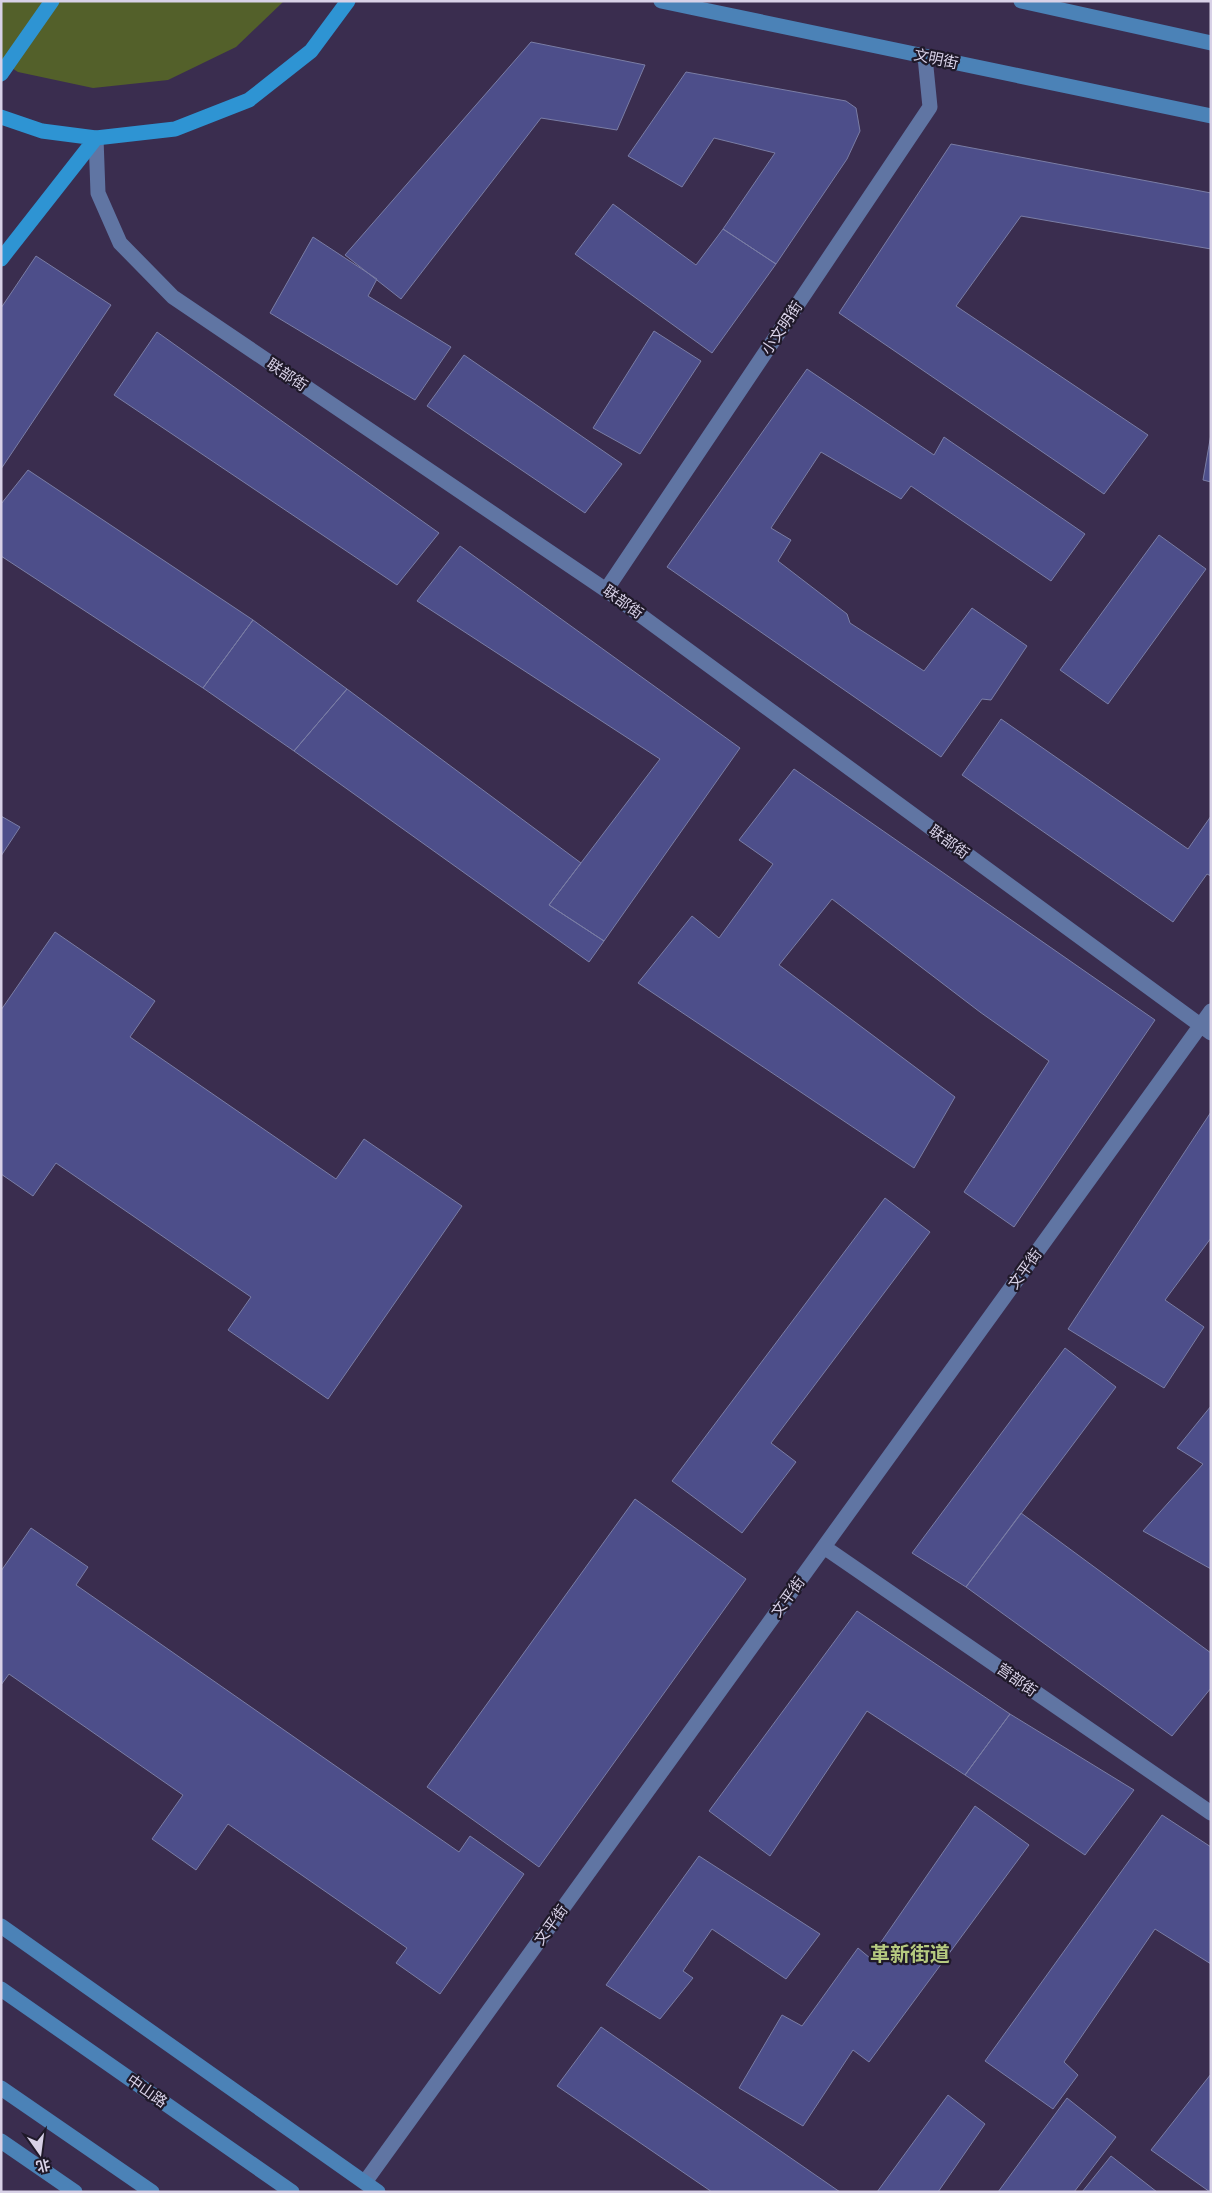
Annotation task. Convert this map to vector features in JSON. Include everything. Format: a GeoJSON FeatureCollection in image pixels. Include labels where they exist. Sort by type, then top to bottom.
{"type":"FeatureCollection","features":[{"type":"Feature","properties":{"kind":"highway"},"geometry":{"type":"LineString","coordinates":[[1,74],[52,1]]}},
{"type":"Feature","properties":{"kind":"highway"},"geometry":{"type":"LineString","coordinates":[[1,117],[42,131],[96,138],[175,129],[248,100],[311,51],[348,1]]}},
{"type":"Feature","properties":{"kind":"highway"},"geometry":{"type":"LineString","coordinates":[[1,259],[96,138]]}},
{"type":"Feature","properties":{"kind":"main road","name":"文明街"},"geometry":{"type":"LineString","coordinates":[[661,1],[1211,116]]}},
{"type":"Feature","properties":{"kind":"main road"},"geometry":{"type":"LineString","coordinates":[[1021,1],[1211,43]]}},
{"type":"Feature","properties":{"kind":"main road"},"geometry":{"type":"LineString","coordinates":[[1,1926],[378,2192]]}},
{"type":"Feature","properties":{"kind":"main road","name":"中山路"},"geometry":{"type":"LineString","coordinates":[[1,1989],[292,2192]]}},
{"type":"Feature","properties":{"kind":"main road"},"geometry":{"type":"LineString","coordinates":[[1,2088],[152,2192]]}},
{"type":"Feature","properties":{"kind":"main road"},"geometry":{"type":"LineString","coordinates":[[1,2141],[76,2192]]}},
{"type":"Feature","properties":{"kind":"street","name":"小文明街"},"geometry":{"type":"LineString","coordinates":[[606,590],[930,108],[925,57]]}},
{"type":"Feature","properties":{"kind":"street","name":"联部街"},"geometry":{"type":"LineString","coordinates":[[96,138],[98,193],[120,243],[173,297],[606,590],[1206,1029]]}},
{"type":"Feature","properties":{"kind":"street","name":"文平街"},"geometry":{"type":"LineString","coordinates":[[365,2182],[824,1546],[1206,1029],[1211,1011]]}},
{"type":"Feature","properties":{"kind":"street","name":"营部街"},"geometry":{"type":"LineString","coordinates":[[824,1546],[1211,1813]]}},
{"type":"Feature","properties":{"kind":"green space"},"geometry":{"type":"Polygon","coordinates":[[[1,1],[284,1],[236,47],[168,80],[93,88],[18,72],[1,61],[1,1]]]}},
{"type":"Feature","properties":{"kind":"building"},"geometry":{"type":"Polygon","coordinates":[[[531,42],[645,65],[617,130],[541,118],[401,299],[345,255],[531,42]]]}},
{"type":"Feature","properties":{"kind":"building"},"geometry":{"type":"Polygon","coordinates":[[[686,72],[846,101],[856,108],[860,131],[847,159],[776,264],[723,229],[775,153],[714,138],[682,187],[628,156],[686,72]]]}},
{"type":"Feature","properties":{"kind":"building"},"geometry":{"type":"Polygon","coordinates":[[[951,144],[1211,193],[1211,249],[1021,216],[956,306],[1148,435],[1104,494],[839,313],[951,144]]]}},
{"type":"Feature","properties":{"kind":"building"},"geometry":{"type":"Polygon","coordinates":[[[613,204],[696,265],[723,229],[776,264],[712,353],[575,254],[613,204]]]}},
{"type":"Feature","properties":{"kind":"building"},"geometry":{"type":"Polygon","coordinates":[[[313,237],[377,279],[368,296],[451,347],[415,400],[270,313],[313,237]]]}},
{"type":"Feature","properties":{"kind":"building"},"geometry":{"type":"Polygon","coordinates":[[[36,256],[111,305],[1,469],[1,308],[36,256]]]}},
{"type":"Feature","properties":{"kind":"building"},"geometry":{"type":"Polygon","coordinates":[[[654,331],[701,361],[640,454],[593,428],[654,331]]]}},
{"type":"Feature","properties":{"kind":"building"},"geometry":{"type":"Polygon","coordinates":[[[157,332],[439,533],[397,585],[114,395],[157,332]]]}},
{"type":"Feature","properties":{"kind":"building"},"geometry":{"type":"Polygon","coordinates":[[[464,355],[622,464],[585,513],[427,406],[464,355]]]}},
{"type":"Feature","properties":{"kind":"building"},"geometry":{"type":"Polygon","coordinates":[[[807,369],[934,455],[944,437],[1085,534],[1051,581],[911,486],[901,499],[821,452],[771,528],[791,540],[778,561],[847,614],[850,623],[924,671],[972,608],[1027,646],[991,700],[982,699],[941,757],[667,567],[807,369]]]}},
{"type":"Feature","properties":{"kind":"building"},"geometry":{"type":"Polygon","coordinates":[[[1211,434],[1211,482],[1203,480],[1211,434]]]}},
{"type":"Feature","properties":{"kind":"building"},"geometry":{"type":"Polygon","coordinates":[[[28,470],[253,620],[203,688],[1,556],[1,504],[28,470]]]}},
{"type":"Feature","properties":{"kind":"building"},"geometry":{"type":"Polygon","coordinates":[[[1159,535],[1206,569],[1108,704],[1060,670],[1159,535]]]}},
{"type":"Feature","properties":{"kind":"building"},"geometry":{"type":"Polygon","coordinates":[[[460,546],[740,748],[604,941],[549,905],[660,759],[417,601],[460,546]]]}},
{"type":"Feature","properties":{"kind":"building"},"geometry":{"type":"Polygon","coordinates":[[[253,620],[347,689],[294,751],[203,688],[253,620]]]}},
{"type":"Feature","properties":{"kind":"building"},"geometry":{"type":"Polygon","coordinates":[[[347,689],[581,863],[549,905],[604,941],[589,962],[294,751],[347,689]]]}},
{"type":"Feature","properties":{"kind":"building"},"geometry":{"type":"Polygon","coordinates":[[[1001,719],[1188,849],[1211,816],[1211,876],[1207,874],[1173,922],[962,775],[1001,719]]]}},
{"type":"Feature","properties":{"kind":"building"},"geometry":{"type":"Polygon","coordinates":[[[794,769],[1155,1020],[1014,1227],[964,1192],[1049,1061],[980,1012],[832,899],[779,965],[955,1097],[914,1168],[638,983],[692,916],[719,938],[773,864],[739,840],[794,769]]]}},
{"type":"Feature","properties":{"kind":"building"},"geometry":{"type":"Polygon","coordinates":[[[1,816],[20,827],[1,856],[1,816]]]}},
{"type":"Feature","properties":{"kind":"building"},"geometry":{"type":"Polygon","coordinates":[[[55,932],[155,1001],[130,1037],[336,1179],[364,1139],[462,1206],[328,1399],[228,1330],[251,1297],[56,1163],[33,1196],[1,1174],[1,1010],[55,932]]]}},
{"type":"Feature","properties":{"kind":"building"},"geometry":{"type":"Polygon","coordinates":[[[1211,1112],[1211,1238],[1165,1300],[1204,1327],[1164,1388],[1068,1329],[1211,1112]]]}},
{"type":"Feature","properties":{"kind":"building"},"geometry":{"type":"Polygon","coordinates":[[[885,1198],[930,1232],[771,1443],[796,1462],[742,1533],[672,1481],[885,1198]]]}},
{"type":"Feature","properties":{"kind":"building"},"geometry":{"type":"Polygon","coordinates":[[[1065,1348],[1116,1387],[966,1587],[912,1553],[1065,1348]]]}},
{"type":"Feature","properties":{"kind":"building"},"geometry":{"type":"Polygon","coordinates":[[[1211,1406],[1211,1569],[1143,1531],[1203,1464],[1177,1448],[1211,1406]]]}},
{"type":"Feature","properties":{"kind":"building"},"geometry":{"type":"Polygon","coordinates":[[[635,1499],[746,1579],[539,1867],[427,1787],[635,1499]]]}},
{"type":"Feature","properties":{"kind":"building"},"geometry":{"type":"Polygon","coordinates":[[[1021,1513],[1211,1653],[1211,1688],[1172,1736],[966,1587],[1021,1513]]]}},
{"type":"Feature","properties":{"kind":"building"},"geometry":{"type":"Polygon","coordinates":[[[31,1528],[88,1567],[76,1585],[459,1852],[470,1836],[524,1874],[440,1994],[396,1963],[407,1948],[228,1824],[196,1870],[152,1839],[183,1795],[9,1674],[1,1685],[1,1571],[31,1528]]]}},
{"type":"Feature","properties":{"kind":"building"},"geometry":{"type":"Polygon","coordinates":[[[857,1611],[1010,1714],[965,1775],[867,1711],[770,1856],[709,1811],[857,1611]]]}},
{"type":"Feature","properties":{"kind":"building"},"geometry":{"type":"Polygon","coordinates":[[[1010,1714],[1134,1790],[1085,1855],[965,1775],[1010,1714]]]}},
{"type":"Feature","properties":{"kind":"building"},"geometry":{"type":"Polygon","coordinates":[[[975,1806],[1029,1845],[869,2062],[853,2050],[803,2126],[739,2088],[782,2015],[802,2026],[858,1948],[870,1958],[975,1806]]]}},
{"type":"Feature","properties":{"kind":"building"},"geometry":{"type":"Polygon","coordinates":[[[1162,1815],[1211,1847],[1211,1964],[1155,1929],[1064,2062],[1078,2075],[1053,2109],[985,2061],[1162,1815]]]}},
{"type":"Feature","properties":{"kind":"building"},"geometry":{"type":"Polygon","coordinates":[[[699,1856],[820,1934],[786,1979],[712,1929],[683,1971],[693,1978],[660,2019],[606,1985],[699,1856]]]}},
{"type":"Feature","properties":{"kind":"building"},"geometry":{"type":"Polygon","coordinates":[[[601,2027],[840,2192],[712,2192],[557,2086],[601,2027]]]}},
{"type":"Feature","properties":{"kind":"building"},"geometry":{"type":"Polygon","coordinates":[[[1211,2074],[1211,2192],[1210,2192],[1151,2150],[1211,2074]]]}},
{"type":"Feature","properties":{"kind":"building"},"geometry":{"type":"Polygon","coordinates":[[[948,2095],[985,2124],[938,2192],[877,2192],[948,2095]]]}},
{"type":"Feature","properties":{"kind":"building"},"geometry":{"type":"Polygon","coordinates":[[[1067,2098],[1116,2137],[1074,2192],[998,2192],[1067,2098]]]}},
{"type":"Feature","properties":{"kind":"building"},"geometry":{"type":"Polygon","coordinates":[[[1111,2156],[1157,2192],[1082,2192],[1111,2156]]]}},
{"type":"Feature","properties":{"kind":"district","name":"革新街道"},"geometry":{"type":"Point","coordinates":[910,1954]}}]}
